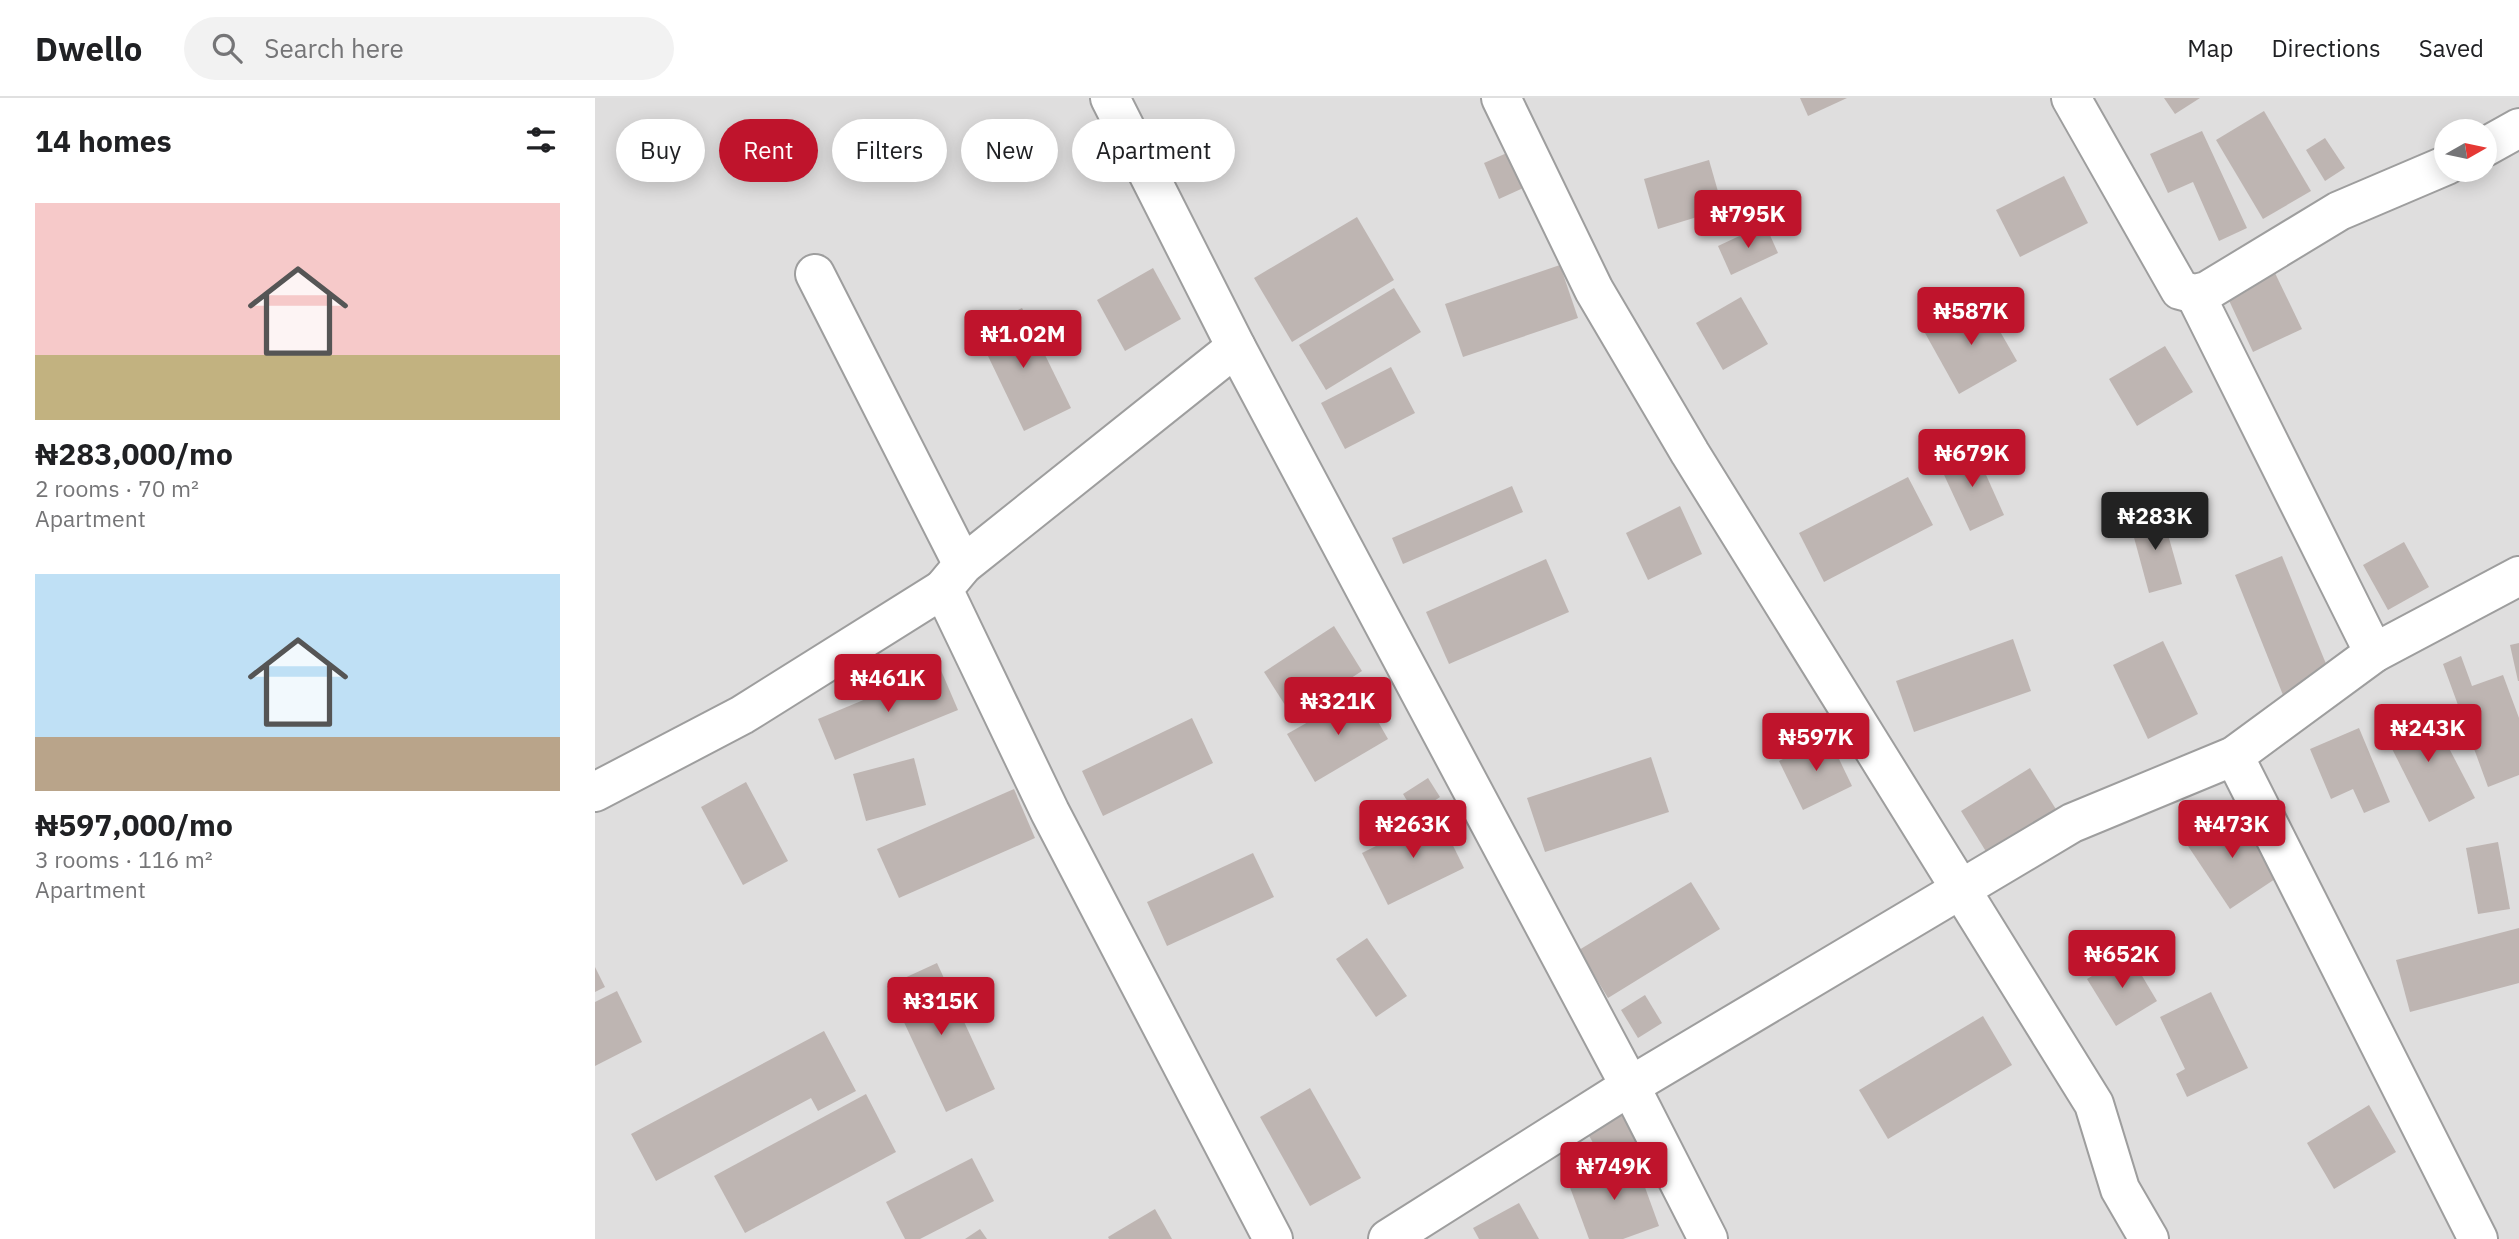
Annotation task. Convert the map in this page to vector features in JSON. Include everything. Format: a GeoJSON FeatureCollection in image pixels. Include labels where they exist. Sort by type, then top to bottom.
{"type":"FeatureCollection","features":[{"type":"Feature","properties":{"kind":"street"},"geometry":{"type":"LineString","coordinates":[[1110,98],[1236,346],[1630,1086],[1707,1239]]}},
{"type":"Feature","properties":{"kind":"street"},"geometry":{"type":"LineString","coordinates":[[1501,98],[1594,290],[1690,453],[2094,1104],[2120,1189],[2149,1239]]}},
{"type":"Feature","properties":{"kind":"street"},"geometry":{"type":"LineString","coordinates":[[2071,98],[2089,134],[2181,290],[2195,294],[2207,291],[2339,211],[2434,171]]}},
{"type":"Feature","properties":{"kind":"street"},"geometry":{"type":"LineString","coordinates":[[2497,140],[2519,128]]}},
{"type":"Feature","properties":{"kind":"street"},"geometry":{"type":"LineString","coordinates":[[815,274],[953,577],[1050,812],[1273,1239]]}},
{"type":"Feature","properties":{"kind":"street"},"geometry":{"type":"LineString","coordinates":[[2195,294],[2374,653]]}},
{"type":"Feature","properties":{"kind":"street"},"geometry":{"type":"LineString","coordinates":[[595,792],[742,715],[953,577],[1236,346]]}},
{"type":"Feature","properties":{"kind":"street"},"geometry":{"type":"LineString","coordinates":[[1388,1239],[1630,1086],[2072,823],[2234,756],[2374,653],[2519,576]]}},
{"type":"Feature","properties":{"kind":"street"},"geometry":{"type":"LineString","coordinates":[[2234,756],[2478,1239]]}},
{"type":"Feature","properties":{"kind":"shaded area"},"geometry":{"type":"Polygon","coordinates":[[[595,98],[2519,98],[2519,1239],[595,1239],[595,98]]]}},
{"type":"Feature","properties":{"kind":"building"},"geometry":{"type":"Polygon","coordinates":[[[1800,98],[1847,98],[1808,116],[1800,98]]]}},
{"type":"Feature","properties":{"kind":"building"},"geometry":{"type":"Polygon","coordinates":[[[2164,98],[2200,98],[2175,114],[2164,98]]]}},
{"type":"Feature","properties":{"kind":"building"},"geometry":{"type":"Polygon","coordinates":[[[2264,111],[2311,191],[2263,219],[2216,140],[2264,111]]]}},
{"type":"Feature","properties":{"kind":"building"},"geometry":{"type":"Polygon","coordinates":[[[2202,131],[2247,228],[2219,241],[2193,182],[2168,193],[2150,154],[2202,131]]]}},
{"type":"Feature","properties":{"kind":"building"},"geometry":{"type":"Polygon","coordinates":[[[2325,138],[2345,168],[2325,181],[2306,150],[2325,138]]]}},
{"type":"Feature","properties":{"kind":"building"},"geometry":{"type":"Polygon","coordinates":[[[1516,149],[1532,184],[1499,199],[1484,163],[1516,149]]]}},
{"type":"Feature","properties":{"kind":"building"},"geometry":{"type":"Polygon","coordinates":[[[1709,160],[1723,209],[1658,229],[1644,179],[1709,160]]]}},
{"type":"Feature","properties":{"kind":"building"},"geometry":{"type":"Polygon","coordinates":[[[2064,176],[2088,223],[2020,257],[1996,210],[2064,176]]]}},
{"type":"Feature","properties":{"kind":"building"},"geometry":{"type":"Polygon","coordinates":[[[1357,217],[1394,280],[1292,342],[1254,278],[1357,217]]]}},
{"type":"Feature","properties":{"kind":"building"},"geometry":{"type":"Polygon","coordinates":[[[1765,224],[1778,253],[1731,275],[1718,246],[1765,224]]]}},
{"type":"Feature","properties":{"kind":"building"},"geometry":{"type":"Polygon","coordinates":[[[1560,265],[1578,318],[1463,357],[1445,304],[1560,265]]]}},
{"type":"Feature","properties":{"kind":"building"},"geometry":{"type":"Polygon","coordinates":[[[1153,268],[1181,319],[1125,351],[1097,300],[1153,268]]]}},
{"type":"Feature","properties":{"kind":"building"},"geometry":{"type":"Polygon","coordinates":[[[2274,271],[2302,329],[2253,352],[2226,294],[2274,271]]]}},
{"type":"Feature","properties":{"kind":"building"},"geometry":{"type":"Polygon","coordinates":[[[1394,288],[1421,332],[1326,390],[1299,345],[1394,288]]]}},
{"type":"Feature","properties":{"kind":"building"},"geometry":{"type":"Polygon","coordinates":[[[1741,297],[1768,344],[1723,370],[1696,323],[1741,297]]]}},
{"type":"Feature","properties":{"kind":"building"},"geometry":{"type":"Polygon","coordinates":[[[1982,300],[2017,361],[1959,394],[1925,333],[1982,300]]]}},
{"type":"Feature","properties":{"kind":"building"},"geometry":{"type":"Polygon","coordinates":[[[1022,308],[1071,408],[1024,431],[976,331],[1022,308]]]}},
{"type":"Feature","properties":{"kind":"building"},"geometry":{"type":"Polygon","coordinates":[[[2165,346],[2193,392],[2137,426],[2109,379],[2165,346]]]}},
{"type":"Feature","properties":{"kind":"building"},"geometry":{"type":"Polygon","coordinates":[[[1391,367],[1415,413],[1345,449],[1321,403],[1391,367]]]}},
{"type":"Feature","properties":{"kind":"building"},"geometry":{"type":"Polygon","coordinates":[[[1974,448],[2004,515],[1970,531],[1939,464],[1974,448]]]}},
{"type":"Feature","properties":{"kind":"building"},"geometry":{"type":"Polygon","coordinates":[[[1908,477],[1933,525],[1824,582],[1799,533],[1908,477]]]}},
{"type":"Feature","properties":{"kind":"building"},"geometry":{"type":"Polygon","coordinates":[[[1512,486],[1523,512],[1403,564],[1392,538],[1512,486]]]}},
{"type":"Feature","properties":{"kind":"building"},"geometry":{"type":"Polygon","coordinates":[[[1680,506],[1702,554],[1648,580],[1626,533],[1680,506]]]}},
{"type":"Feature","properties":{"kind":"building"},"geometry":{"type":"Polygon","coordinates":[[[2161,510],[2182,584],[2149,593],[2129,519],[2161,510]]]}},
{"type":"Feature","properties":{"kind":"building"},"geometry":{"type":"Polygon","coordinates":[[[2404,542],[2429,587],[2388,610],[2363,565],[2404,542]]]}},
{"type":"Feature","properties":{"kind":"building"},"geometry":{"type":"Polygon","coordinates":[[[2282,556],[2331,676],[2283,695],[2235,575],[2282,556]]]}},
{"type":"Feature","properties":{"kind":"building"},"geometry":{"type":"Polygon","coordinates":[[[1546,559],[1569,612],[1449,664],[1426,612],[1546,559]]]}},
{"type":"Feature","properties":{"kind":"building"},"geometry":{"type":"Polygon","coordinates":[[[1334,626],[1362,671],[1292,716],[1264,672],[1334,626]]]}},
{"type":"Feature","properties":{"kind":"building"},"geometry":{"type":"Polygon","coordinates":[[[2013,639],[2031,691],[1914,732],[1896,681],[2013,639]]]}},
{"type":"Feature","properties":{"kind":"building"},"geometry":{"type":"Polygon","coordinates":[[[2163,641],[2198,714],[2148,739],[2113,665],[2163,641]]]}},
{"type":"Feature","properties":{"kind":"building"},"geometry":{"type":"Polygon","coordinates":[[[2519,643],[2519,681],[2518,681],[2510,645],[2519,643]]]}},
{"type":"Feature","properties":{"kind":"building"},"geometry":{"type":"Polygon","coordinates":[[[2461,656],[2472,686],[2503,675],[2519,718],[2519,775],[2488,787],[2443,664],[2461,656]]]}},
{"type":"Feature","properties":{"kind":"building"},"geometry":{"type":"Polygon","coordinates":[[[940,668],[958,710],[835,760],[818,719],[940,668]]]}},
{"type":"Feature","properties":{"kind":"building"},"geometry":{"type":"Polygon","coordinates":[[[1361,692],[1388,739],[1315,782],[1287,734],[1361,692]]]}},
{"type":"Feature","properties":{"kind":"building"},"geometry":{"type":"Polygon","coordinates":[[[2427,706],[2475,798],[2429,822],[2382,729],[2427,706]]]}},
{"type":"Feature","properties":{"kind":"building"},"geometry":{"type":"Polygon","coordinates":[[[1192,718],[1213,763],[1103,816],[1082,771],[1192,718]]]}},
{"type":"Feature","properties":{"kind":"building"},"geometry":{"type":"Polygon","coordinates":[[[2359,728],[2390,802],[2364,813],[2353,789],[2331,799],[2310,749],[2359,728]]]}},
{"type":"Feature","properties":{"kind":"building"},"geometry":{"type":"Polygon","coordinates":[[[1828,736],[1852,786],[1803,810],[1779,761],[1828,736]]]}},
{"type":"Feature","properties":{"kind":"building"},"geometry":{"type":"Polygon","coordinates":[[[1651,757],[1669,812],[1545,852],[1527,798],[1651,757]]]}},
{"type":"Feature","properties":{"kind":"building"},"geometry":{"type":"Polygon","coordinates":[[[914,758],[926,805],[866,821],[853,774],[914,758]]]}},
{"type":"Feature","properties":{"kind":"building"},"geometry":{"type":"Polygon","coordinates":[[[2030,768],[2059,814],[1990,858],[1961,811],[2030,768]]]}},
{"type":"Feature","properties":{"kind":"building"},"geometry":{"type":"Polygon","coordinates":[[[1428,778],[1440,797],[1415,814],[1403,794],[1428,778]]]}},
{"type":"Feature","properties":{"kind":"building"},"geometry":{"type":"Polygon","coordinates":[[[746,782],[788,861],[743,885],[701,807],[746,782]]]}},
{"type":"Feature","properties":{"kind":"building"},"geometry":{"type":"Polygon","coordinates":[[[1014,789],[1035,838],[899,898],[877,849],[1014,789]]]}},
{"type":"Feature","properties":{"kind":"building"},"geometry":{"type":"Polygon","coordinates":[[[2235,811],[2278,877],[2230,909],[2186,843],[2235,811]]]}},
{"type":"Feature","properties":{"kind":"building"},"geometry":{"type":"Polygon","coordinates":[[[1438,815],[1464,868],[1388,905],[1362,853],[1438,815]]]}},
{"type":"Feature","properties":{"kind":"building"},"geometry":{"type":"Polygon","coordinates":[[[2498,842],[2510,909],[2478,914],[2466,848],[2498,842]]]}},
{"type":"Feature","properties":{"kind":"building"},"geometry":{"type":"Polygon","coordinates":[[[1253,853],[1274,897],[1167,946],[1147,902],[1253,853]]]}},
{"type":"Feature","properties":{"kind":"building"},"geometry":{"type":"Polygon","coordinates":[[[1691,882],[1720,929],[1608,998],[1579,950],[1691,882]]]}},
{"type":"Feature","properties":{"kind":"building"},"geometry":{"type":"Polygon","coordinates":[[[2519,928],[2519,983],[2410,1012],[2396,960],[2519,928]]]}},
{"type":"Feature","properties":{"kind":"building"},"geometry":{"type":"Polygon","coordinates":[[[1367,938],[1407,996],[1376,1017],[1336,959],[1367,938]]]}},
{"type":"Feature","properties":{"kind":"building"},"geometry":{"type":"Polygon","coordinates":[[[2129,954],[2157,1001],[2116,1026],[2087,979],[2129,954]]]}},
{"type":"Feature","properties":{"kind":"building"},"geometry":{"type":"Polygon","coordinates":[[[937,963],[995,1089],[946,1112],[887,986],[937,963]]]}},
{"type":"Feature","properties":{"kind":"building"},"geometry":{"type":"Polygon","coordinates":[[[595,967],[605,987],[595,992],[595,967]]]}},
{"type":"Feature","properties":{"kind":"building"},"geometry":{"type":"Polygon","coordinates":[[[617,991],[642,1042],[595,1066],[595,1002],[617,991]]]}},
{"type":"Feature","properties":{"kind":"building"},"geometry":{"type":"Polygon","coordinates":[[[2211,992],[2248,1068],[2187,1097],[2176,1074],[2185,1069],[2160,1017],[2211,992]]]}},
{"type":"Feature","properties":{"kind":"building"},"geometry":{"type":"Polygon","coordinates":[[[1645,995],[1662,1023],[1638,1038],[1621,1010],[1645,995]]]}},
{"type":"Feature","properties":{"kind":"building"},"geometry":{"type":"Polygon","coordinates":[[[1983,1016],[2012,1065],[1888,1139],[1859,1090],[1983,1016]]]}},
{"type":"Feature","properties":{"kind":"building"},"geometry":{"type":"Polygon","coordinates":[[[824,1031],[856,1091],[818,1111],[811,1098],[656,1181],[631,1134],[824,1031]]]}},
{"type":"Feature","properties":{"kind":"building"},"geometry":{"type":"Polygon","coordinates":[[[1310,1088],[1361,1178],[1310,1206],[1260,1117],[1310,1088]]]}},
{"type":"Feature","properties":{"kind":"building"},"geometry":{"type":"Polygon","coordinates":[[[866,1094],[896,1152],[745,1233],[714,1176],[866,1094]]]}},
{"type":"Feature","properties":{"kind":"building"},"geometry":{"type":"Polygon","coordinates":[[[2369,1105],[2396,1152],[2334,1189],[2307,1143],[2369,1105]]]}},
{"type":"Feature","properties":{"kind":"building"},"geometry":{"type":"Polygon","coordinates":[[[1630,1107],[1647,1136],[1603,1161],[1587,1132],[1630,1107]]]}},
{"type":"Feature","properties":{"kind":"building"},"geometry":{"type":"Polygon","coordinates":[[[1634,1157],[1659,1226],[1623,1239],[1589,1239],[1568,1182],[1634,1157]]]}},
{"type":"Feature","properties":{"kind":"building"},"geometry":{"type":"Polygon","coordinates":[[[972,1158],[994,1201],[920,1239],[905,1239],[886,1202],[972,1158]]]}},
{"type":"Feature","properties":{"kind":"building"},"geometry":{"type":"Polygon","coordinates":[[[1519,1203],[1539,1239],[1479,1239],[1473,1228],[1519,1203]]]}},
{"type":"Feature","properties":{"kind":"building"},"geometry":{"type":"Polygon","coordinates":[[[1155,1209],[1172,1239],[1109,1239],[1108,1237],[1155,1209]]]}},
{"type":"Feature","properties":{"kind":"building"},"geometry":{"type":"Polygon","coordinates":[[[980,1229],[987,1239],[965,1239],[980,1229]]]}}]}
